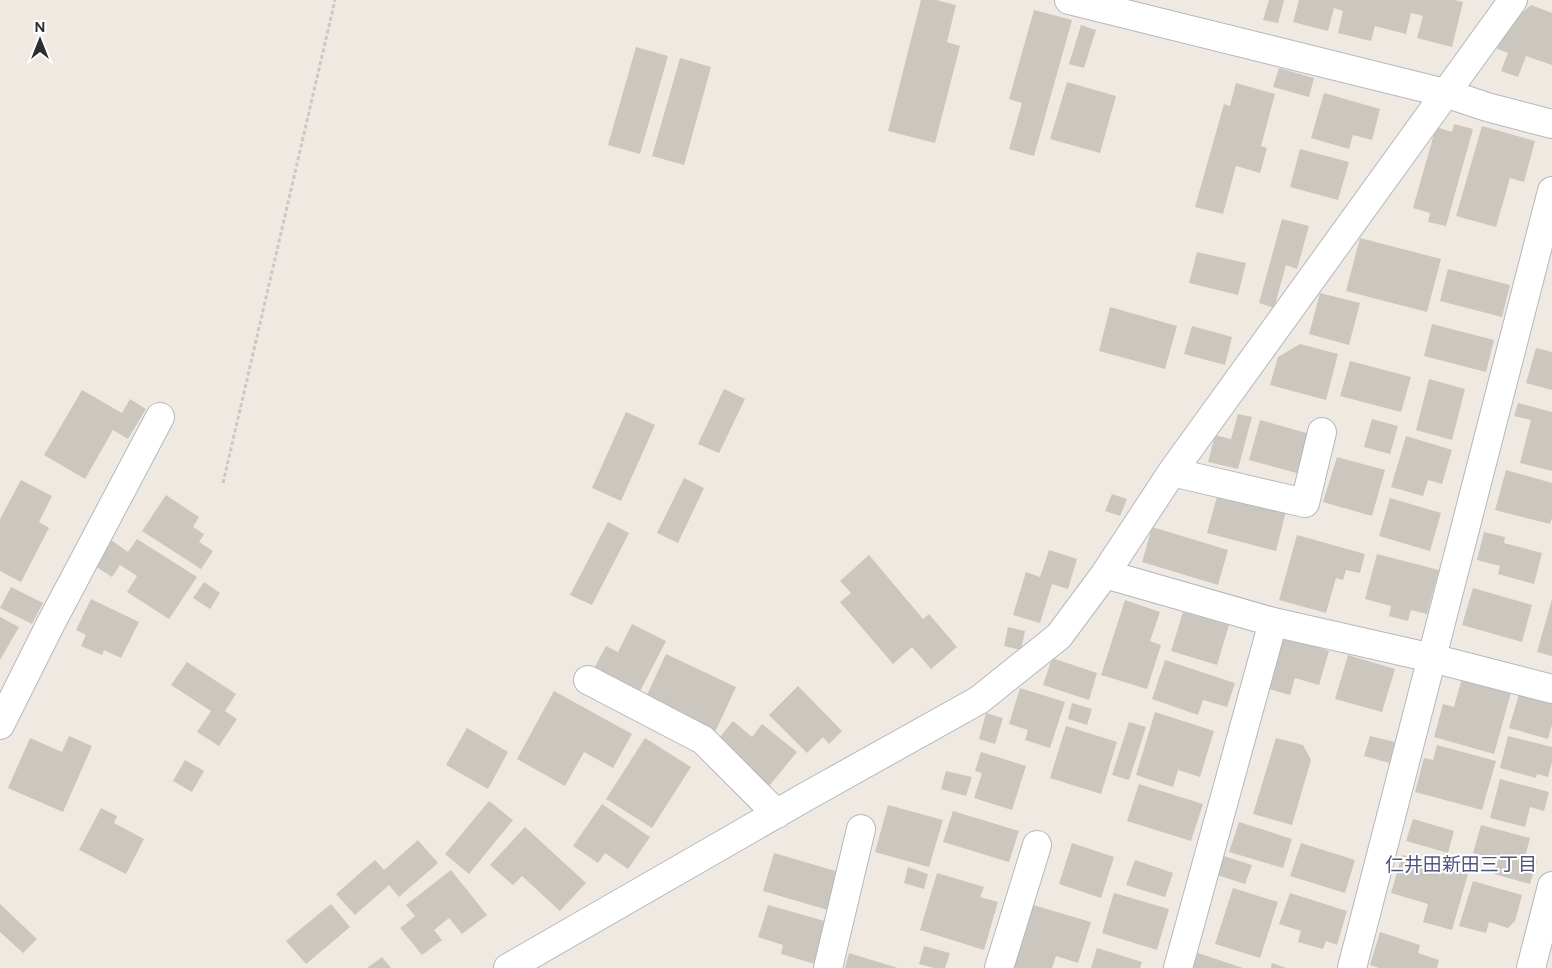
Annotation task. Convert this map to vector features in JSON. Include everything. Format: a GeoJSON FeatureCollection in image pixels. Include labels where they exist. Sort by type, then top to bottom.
{"type":"FeatureCollection","features":[{"type":"Feature","properties":{"kind":"street"},"geometry":{"type":"LineString","coordinates":[[514,967],[777,814],[979,700],[1059,636],[1105,574],[1172,472],[1513,0]]}},
{"type":"Feature","properties":{"kind":"street"},"geometry":{"type":"LineString","coordinates":[[1075,1],[1445,94],[1552,124]]}},
{"type":"Feature","properties":{"kind":"street"},"geometry":{"type":"LineString","coordinates":[[1352,968],[1552,191]]}},
{"type":"Feature","properties":{"kind":"street"},"geometry":{"type":"LineString","coordinates":[[0,725],[50,625],[160,417]]}},
{"type":"Feature","properties":{"kind":"street"},"geometry":{"type":"LineString","coordinates":[[1172,472],[1306,503],[1322,432]]}},
{"type":"Feature","properties":{"kind":"street"},"geometry":{"type":"LineString","coordinates":[[1105,574],[1273,622],[1432,658],[1552,689]]}},
{"type":"Feature","properties":{"kind":"street"},"geometry":{"type":"LineString","coordinates":[[1178,968],[1273,622]]}},
{"type":"Feature","properties":{"kind":"street"},"geometry":{"type":"LineString","coordinates":[[588,680],[703,740],[777,814]]}},
{"type":"Feature","properties":{"kind":"street"},"geometry":{"type":"LineString","coordinates":[[828,968],[861,829]]}},
{"type":"Feature","properties":{"kind":"street"},"geometry":{"type":"LineString","coordinates":[[999,968],[1037,845]]}},
{"type":"Feature","properties":{"kind":"street"},"geometry":{"type":"LineString","coordinates":[[1531,968],[1552,886]]}},
{"type":"Feature","properties":{"kind":"path"},"geometry":{"type":"LineString","coordinates":[[223,483],[335,0]]}},
{"type":"Feature","properties":{"kind":"building"},"geometry":{"type":"Polygon","coordinates":[[[921,0],[936,0],[956,5],[947,42],[960,46],[935,143],[888,131],[921,0]]]}},
{"type":"Feature","properties":{"kind":"building"},"geometry":{"type":"Polygon","coordinates":[[[1269,0],[1284,0],[1278,23],[1263,20],[1269,0]]]}},
{"type":"Feature","properties":{"kind":"building"},"geometry":{"type":"Polygon","coordinates":[[[1299,0],[1454,0],[1463,2],[1452,47],[1417,38],[1423,16],[1411,13],[1406,34],[1375,26],[1371,41],[1338,33],[1343,11],[1334,8],[1328,31],[1293,22],[1299,0]]]}},
{"type":"Feature","properties":{"kind":"building"},"geometry":{"type":"Polygon","coordinates":[[[1531,5],[1552,13],[1552,65],[1526,56],[1518,77],[1501,71],[1508,53],[1497,49],[1505,27],[1531,5]]]}},
{"type":"Feature","properties":{"kind":"building"},"geometry":{"type":"Polygon","coordinates":[[[1034,10],[1072,20],[1034,156],[1009,149],[1022,103],[1009,99],[1034,10]]]}},
{"type":"Feature","properties":{"kind":"building"},"geometry":{"type":"Polygon","coordinates":[[[1081,25],[1096,30],[1084,68],[1069,64],[1081,25]]]}},
{"type":"Feature","properties":{"kind":"building"},"geometry":{"type":"Polygon","coordinates":[[[636,47],[668,56],[640,154],[608,145],[636,47]]]}},
{"type":"Feature","properties":{"kind":"building"},"geometry":{"type":"Polygon","coordinates":[[[680,58],[711,67],[684,165],[652,156],[680,58]]]}},
{"type":"Feature","properties":{"kind":"building"},"geometry":{"type":"Polygon","coordinates":[[[1279,68],[1314,78],[1309,97],[1273,87],[1279,68]]]}},
{"type":"Feature","properties":{"kind":"building"},"geometry":{"type":"Polygon","coordinates":[[[1067,82],[1116,96],[1100,153],[1050,139],[1067,82]]]}},
{"type":"Feature","properties":{"kind":"building"},"geometry":{"type":"Polygon","coordinates":[[[1236,83],[1275,94],[1261,146],[1267,148],[1260,173],[1236,166],[1223,214],[1195,207],[1224,104],[1230,106],[1236,83]]]}},
{"type":"Feature","properties":{"kind":"building"},"geometry":{"type":"Polygon","coordinates":[[[1324,93],[1380,109],[1372,140],[1353,135],[1349,149],[1311,138],[1324,93]]]}},
{"type":"Feature","properties":{"kind":"building"},"geometry":{"type":"Polygon","coordinates":[[[1454,124],[1473,129],[1446,226],[1428,222],[1430,213],[1413,208],[1436,127],[1452,132],[1454,124]]]}},
{"type":"Feature","properties":{"kind":"building"},"geometry":{"type":"Polygon","coordinates":[[[1482,126],[1535,141],[1524,182],[1510,178],[1496,227],[1456,216],[1482,126]]]}},
{"type":"Feature","properties":{"kind":"building"},"geometry":{"type":"Polygon","coordinates":[[[1300,149],[1349,162],[1338,200],[1290,187],[1300,149]]]}},
{"type":"Feature","properties":{"kind":"building"},"geometry":{"type":"Polygon","coordinates":[[[1282,219],[1309,226],[1297,269],[1286,265],[1274,308],[1259,303],[1282,219]]]}},
{"type":"Feature","properties":{"kind":"building"},"geometry":{"type":"Polygon","coordinates":[[[1360,238],[1441,259],[1427,312],[1346,291],[1360,238]]]}},
{"type":"Feature","properties":{"kind":"building"},"geometry":{"type":"Polygon","coordinates":[[[1197,252],[1246,263],[1238,295],[1189,283],[1197,252]]]}},
{"type":"Feature","properties":{"kind":"building"},"geometry":{"type":"Polygon","coordinates":[[[1448,269],[1510,285],[1502,317],[1440,301],[1448,269]]]}},
{"type":"Feature","properties":{"kind":"building"},"geometry":{"type":"Polygon","coordinates":[[[1320,293],[1360,303],[1349,345],[1309,334],[1320,293]]]}},
{"type":"Feature","properties":{"kind":"building"},"geometry":{"type":"Polygon","coordinates":[[[1110,307],[1177,326],[1165,369],[1099,351],[1110,307]]]}},
{"type":"Feature","properties":{"kind":"building"},"geometry":{"type":"Polygon","coordinates":[[[1432,324],[1494,340],[1486,372],[1424,356],[1432,324]]]}},
{"type":"Feature","properties":{"kind":"building"},"geometry":{"type":"Polygon","coordinates":[[[1192,326],[1232,337],[1225,365],[1184,354],[1192,326]]]}},
{"type":"Feature","properties":{"kind":"building"},"geometry":{"type":"Polygon","coordinates":[[[1300,344],[1338,354],[1326,400],[1270,385],[1278,357],[1300,344]]]}},
{"type":"Feature","properties":{"kind":"building"},"geometry":{"type":"Polygon","coordinates":[[[1536,348],[1552,352],[1552,390],[1526,383],[1536,348]]]}},
{"type":"Feature","properties":{"kind":"building"},"geometry":{"type":"Polygon","coordinates":[[[1350,361],[1411,377],[1401,412],[1340,396],[1350,361]]]}},
{"type":"Feature","properties":{"kind":"building"},"geometry":{"type":"Polygon","coordinates":[[[1429,379],[1465,389],[1452,440],[1416,430],[1429,379]]]}},
{"type":"Feature","properties":{"kind":"building"},"geometry":{"type":"Polygon","coordinates":[[[724,389],[745,399],[719,453],[698,444],[724,389]]]}},
{"type":"Feature","properties":{"kind":"building"},"geometry":{"type":"Polygon","coordinates":[[[82,390],[122,413],[130,399],[146,409],[128,439],[113,430],[85,479],[44,455],[82,390]]]}},
{"type":"Feature","properties":{"kind":"building"},"geometry":{"type":"Polygon","coordinates":[[[1518,403],[1552,412],[1552,471],[1520,463],[1531,420],[1514,416],[1518,403]]]}},
{"type":"Feature","properties":{"kind":"building"},"geometry":{"type":"Polygon","coordinates":[[[626,412],[655,425],[621,501],[592,488],[626,412]]]}},
{"type":"Feature","properties":{"kind":"building"},"geometry":{"type":"Polygon","coordinates":[[[1238,414],[1252,417],[1238,469],[1208,462],[1215,435],[1231,439],[1238,414]]]}},
{"type":"Feature","properties":{"kind":"building"},"geometry":{"type":"Polygon","coordinates":[[[1372,419],[1398,426],[1390,454],[1364,447],[1372,419]]]}},
{"type":"Feature","properties":{"kind":"building"},"geometry":{"type":"Polygon","coordinates":[[[1260,420],[1310,434],[1300,474],[1249,460],[1260,420]]]}},
{"type":"Feature","properties":{"kind":"building"},"geometry":{"type":"Polygon","coordinates":[[[1406,436],[1452,450],[1442,484],[1428,480],[1423,496],[1391,487],[1406,436]]]}},
{"type":"Feature","properties":{"kind":"building"},"geometry":{"type":"Polygon","coordinates":[[[1337,457],[1385,470],[1372,516],[1323,502],[1337,457]]]}},
{"type":"Feature","properties":{"kind":"building"},"geometry":{"type":"Polygon","coordinates":[[[1506,470],[1552,483],[1552,518],[1550,524],[1495,510],[1506,470]]]}},
{"type":"Feature","properties":{"kind":"building"},"geometry":{"type":"Polygon","coordinates":[[[684,478],[704,488],[678,543],[657,533],[684,478]]]}},
{"type":"Feature","properties":{"kind":"building"},"geometry":{"type":"Polygon","coordinates":[[[21,480],[52,496],[39,522],[49,528],[21,582],[0,571],[0,519],[21,480]]]}},
{"type":"Feature","properties":{"kind":"building"},"geometry":{"type":"Polygon","coordinates":[[[1218,493],[1286,511],[1276,551],[1207,533],[1218,493]]]}},
{"type":"Feature","properties":{"kind":"building"},"geometry":{"type":"Polygon","coordinates":[[[1112,494],[1127,499],[1120,516],[1105,511],[1112,494]]]}},
{"type":"Feature","properties":{"kind":"building"},"geometry":{"type":"Polygon","coordinates":[[[166,495],[199,517],[193,527],[204,534],[199,542],[213,551],[201,569],[142,531],[166,495]]]}},
{"type":"Feature","properties":{"kind":"building"},"geometry":{"type":"Polygon","coordinates":[[[1390,498],[1441,513],[1430,551],[1379,536],[1390,498]]]}},
{"type":"Feature","properties":{"kind":"building"},"geometry":{"type":"Polygon","coordinates":[[[608,522],[629,533],[592,605],[570,595],[608,522]]]}},
{"type":"Feature","properties":{"kind":"building"},"geometry":{"type":"Polygon","coordinates":[[[1152,527],[1228,550],[1218,585],[1142,562],[1152,527]]]}},
{"type":"Feature","properties":{"kind":"building"},"geometry":{"type":"Polygon","coordinates":[[[1484,532],[1505,537],[1504,543],[1542,553],[1534,584],[1498,574],[1500,566],[1477,560],[1484,532]]]}},
{"type":"Feature","properties":{"kind":"building"},"geometry":{"type":"Polygon","coordinates":[[[1297,535],[1365,554],[1360,573],[1346,570],[1343,580],[1336,578],[1326,613],[1279,600],[1297,535]]]}},
{"type":"Feature","properties":{"kind":"building"},"geometry":{"type":"Polygon","coordinates":[[[137,539],[197,577],[169,619],[127,592],[137,576],[120,565],[112,577],[95,566],[111,540],[128,552],[137,539]]]}},
{"type":"Feature","properties":{"kind":"building"},"geometry":{"type":"Polygon","coordinates":[[[1049,550],[1077,559],[1068,589],[1052,584],[1040,623],[1013,615],[1026,572],[1040,577],[1049,550]]]}},
{"type":"Feature","properties":{"kind":"building"},"geometry":{"type":"Polygon","coordinates":[[[1377,554],[1439,570],[1427,614],[1411,610],[1408,621],[1389,616],[1391,606],[1365,599],[1377,554]]]}},
{"type":"Feature","properties":{"kind":"building"},"geometry":{"type":"Polygon","coordinates":[[[869,555],[923,619],[929,614],[957,647],[931,669],[912,647],[893,664],[840,602],[851,593],[840,581],[869,555]]]}},
{"type":"Feature","properties":{"kind":"building"},"geometry":{"type":"Polygon","coordinates":[[[204,582],[220,593],[210,609],[193,598],[204,582]]]}},
{"type":"Feature","properties":{"kind":"building"},"geometry":{"type":"Polygon","coordinates":[[[11,587],[43,603],[32,624],[0,608],[11,587]]]}},
{"type":"Feature","properties":{"kind":"building"},"geometry":{"type":"Polygon","coordinates":[[[1473,588],[1532,605],[1522,642],[1462,625],[1473,588]]]}},
{"type":"Feature","properties":{"kind":"building"},"geometry":{"type":"Polygon","coordinates":[[[91,599],[139,622],[121,658],[104,650],[102,655],[81,646],[86,635],[76,630],[91,599]]]}},
{"type":"Feature","properties":{"kind":"building"},"geometry":{"type":"Polygon","coordinates":[[[1552,599],[1552,656],[1537,652],[1552,599]]]}},
{"type":"Feature","properties":{"kind":"building"},"geometry":{"type":"Polygon","coordinates":[[[1125,600],[1160,612],[1150,641],[1161,645],[1147,689],[1101,675],[1125,600]]]}},
{"type":"Feature","properties":{"kind":"building"},"geometry":{"type":"Polygon","coordinates":[[[1183,612],[1229,625],[1217,665],[1171,651],[1183,612]]]}},
{"type":"Feature","properties":{"kind":"building"},"geometry":{"type":"Polygon","coordinates":[[[0,617],[19,627],[0,660],[0,617]]]}},
{"type":"Feature","properties":{"kind":"building"},"geometry":{"type":"Polygon","coordinates":[[[632,624],[666,641],[638,695],[592,672],[606,646],[618,652],[632,624]]]}},
{"type":"Feature","properties":{"kind":"building"},"geometry":{"type":"Polygon","coordinates":[[[1008,627],[1025,631],[1021,650],[1004,646],[1008,627]]]}},
{"type":"Feature","properties":{"kind":"building"},"geometry":{"type":"Polygon","coordinates":[[[1282,636],[1329,651],[1319,685],[1295,678],[1290,695],[1266,688],[1282,636]]]}},
{"type":"Feature","properties":{"kind":"building"},"geometry":{"type":"Polygon","coordinates":[[[666,654],[736,687],[715,732],[645,699],[666,654]]]}},
{"type":"Feature","properties":{"kind":"building"},"geometry":{"type":"Polygon","coordinates":[[[1348,655],[1395,669],[1382,712],[1335,699],[1348,655]]]}},
{"type":"Feature","properties":{"kind":"building"},"geometry":{"type":"Polygon","coordinates":[[[1052,658],[1097,673],[1089,700],[1043,685],[1052,658]]]}},
{"type":"Feature","properties":{"kind":"building"},"geometry":{"type":"Polygon","coordinates":[[[1165,660],[1235,683],[1227,707],[1203,700],[1198,715],[1152,699],[1165,660]]]}},
{"type":"Feature","properties":{"kind":"building"},"geometry":{"type":"Polygon","coordinates":[[[187,662],[236,694],[225,711],[237,719],[219,746],[197,732],[211,711],[171,685],[187,662]]]}},
{"type":"Feature","properties":{"kind":"building"},"geometry":{"type":"Polygon","coordinates":[[[1462,678],[1511,693],[1494,754],[1434,737],[1443,704],[1454,707],[1462,678]]]}},
{"type":"Feature","properties":{"kind":"building"},"geometry":{"type":"Polygon","coordinates":[[[798,686],[842,731],[829,744],[823,737],[807,753],[769,715],[798,686]]]}},
{"type":"Feature","properties":{"kind":"building"},"geometry":{"type":"Polygon","coordinates":[[[1020,688],[1065,702],[1050,748],[1025,740],[1028,730],[1009,724],[1020,688]]]}},
{"type":"Feature","properties":{"kind":"building"},"geometry":{"type":"Polygon","coordinates":[[[554,691],[632,734],[613,768],[584,752],[565,786],[517,759],[554,691]]]}},
{"type":"Feature","properties":{"kind":"building"},"geometry":{"type":"Polygon","coordinates":[[[1519,694],[1552,703],[1552,725],[1548,739],[1509,728],[1519,694]]]}},
{"type":"Feature","properties":{"kind":"building"},"geometry":{"type":"Polygon","coordinates":[[[1072,703],[1092,709],[1087,725],[1068,719],[1072,703]]]}},
{"type":"Feature","properties":{"kind":"building"},"geometry":{"type":"Polygon","coordinates":[[[1155,712],[1214,731],[1200,777],[1178,770],[1173,787],[1136,775],[1155,712]]]}},
{"type":"Feature","properties":{"kind":"building"},"geometry":{"type":"Polygon","coordinates":[[[986,713],[1003,718],[995,744],[979,739],[986,713]]]}},
{"type":"Feature","properties":{"kind":"building"},"geometry":{"type":"Polygon","coordinates":[[[733,721],[752,737],[762,724],[797,752],[769,786],[716,742],[733,721]]]}},
{"type":"Feature","properties":{"kind":"building"},"geometry":{"type":"Polygon","coordinates":[[[1129,722],[1146,727],[1129,780],[1112,775],[1129,722]]]}},
{"type":"Feature","properties":{"kind":"building"},"geometry":{"type":"Polygon","coordinates":[[[1066,726],[1117,742],[1101,794],[1050,778],[1066,726]]]}},
{"type":"Feature","properties":{"kind":"building"},"geometry":{"type":"Polygon","coordinates":[[[467,728],[508,752],[488,789],[446,765],[467,728]]]}},
{"type":"Feature","properties":{"kind":"building"},"geometry":{"type":"Polygon","coordinates":[[[69,736],[92,746],[63,812],[8,788],[30,738],[62,752],[69,736]]]}},
{"type":"Feature","properties":{"kind":"building"},"geometry":{"type":"Polygon","coordinates":[[[1370,736],[1399,743],[1393,764],[1364,756],[1370,736]]]}},
{"type":"Feature","properties":{"kind":"building"},"geometry":{"type":"Polygon","coordinates":[[[1508,736],[1552,747],[1552,762],[1548,777],[1537,774],[1536,778],[1500,768],[1508,736]]]}},
{"type":"Feature","properties":{"kind":"building"},"geometry":{"type":"Polygon","coordinates":[[[645,738],[691,767],[652,828],[606,799],[645,738]]]}},
{"type":"Feature","properties":{"kind":"building"},"geometry":{"type":"Polygon","coordinates":[[[1276,738],[1303,745],[1311,760],[1292,825],[1253,814],[1276,738]]]}},
{"type":"Feature","properties":{"kind":"building"},"geometry":{"type":"Polygon","coordinates":[[[1437,745],[1496,761],[1482,810],[1415,792],[1424,758],[1433,760],[1437,745]]]}},
{"type":"Feature","properties":{"kind":"building"},"geometry":{"type":"Polygon","coordinates":[[[981,752],[1026,766],[1012,810],[974,798],[982,773],[975,771],[981,752]]]}},
{"type":"Feature","properties":{"kind":"building"},"geometry":{"type":"Polygon","coordinates":[[[185,760],[204,771],[192,792],[173,781],[185,760]]]}},
{"type":"Feature","properties":{"kind":"building"},"geometry":{"type":"Polygon","coordinates":[[[946,771],[972,777],[966,796],[941,789],[946,771]]]}},
{"type":"Feature","properties":{"kind":"building"},"geometry":{"type":"Polygon","coordinates":[[[1500,779],[1549,792],[1544,811],[1530,807],[1525,827],[1490,818],[1500,779]]]}},
{"type":"Feature","properties":{"kind":"building"},"geometry":{"type":"Polygon","coordinates":[[[1139,784],[1203,804],[1191,841],[1127,821],[1139,784]]]}},
{"type":"Feature","properties":{"kind":"building"},"geometry":{"type":"Polygon","coordinates":[[[489,801],[513,820],[469,874],[445,854],[489,801]]]}},
{"type":"Feature","properties":{"kind":"building"},"geometry":{"type":"Polygon","coordinates":[[[602,804],[650,837],[628,869],[605,853],[598,863],[573,846],[602,804]]]}},
{"type":"Feature","properties":{"kind":"building"},"geometry":{"type":"Polygon","coordinates":[[[888,805],[943,820],[929,867],[875,852],[888,805]]]}},
{"type":"Feature","properties":{"kind":"building"},"geometry":{"type":"Polygon","coordinates":[[[101,808],[117,816],[114,823],[144,839],[126,874],[79,850],[101,808]]]}},
{"type":"Feature","properties":{"kind":"building"},"geometry":{"type":"Polygon","coordinates":[[[953,811],[1019,831],[1009,862],[943,842],[953,811]]]}},
{"type":"Feature","properties":{"kind":"building"},"geometry":{"type":"Polygon","coordinates":[[[1413,819],[1454,831],[1448,853],[1406,841],[1413,819]]]}},
{"type":"Feature","properties":{"kind":"building"},"geometry":{"type":"Polygon","coordinates":[[[1239,822],[1292,839],[1283,868],[1229,852],[1239,822]]]}},
{"type":"Feature","properties":{"kind":"building"},"geometry":{"type":"Polygon","coordinates":[[[1481,825],[1530,838],[1525,857],[1537,861],[1530,884],[1494,874],[1498,860],[1473,853],[1481,825]]]}},
{"type":"Feature","properties":{"kind":"building"},"geometry":{"type":"Polygon","coordinates":[[[525,827],[586,883],[560,911],[522,876],[513,885],[490,865],[525,827]]]}},
{"type":"Feature","properties":{"kind":"building"},"geometry":{"type":"Polygon","coordinates":[[[418,840],[438,863],[399,897],[389,885],[355,915],[336,894],[375,860],[384,870],[418,840]]]}},
{"type":"Feature","properties":{"kind":"building"},"geometry":{"type":"Polygon","coordinates":[[[1072,843],[1114,857],[1101,898],[1059,884],[1072,843]]]}},
{"type":"Feature","properties":{"kind":"building"},"geometry":{"type":"Polygon","coordinates":[[[1301,843],[1355,860],[1345,893],[1290,876],[1301,843]]]}},
{"type":"Feature","properties":{"kind":"building"},"geometry":{"type":"Polygon","coordinates":[[[774,853],[839,872],[828,910],[763,891],[774,853]]]}},
{"type":"Feature","properties":{"kind":"building"},"geometry":{"type":"Polygon","coordinates":[[[1402,855],[1468,874],[1452,930],[1423,922],[1428,904],[1391,893],[1402,855]]]}},
{"type":"Feature","properties":{"kind":"building"},"geometry":{"type":"Polygon","coordinates":[[[1224,856],[1252,865],[1245,884],[1217,875],[1224,856]]]}},
{"type":"Feature","properties":{"kind":"building"},"geometry":{"type":"Polygon","coordinates":[[[1135,860],[1173,873],[1165,897],[1126,885],[1135,860]]]}},
{"type":"Feature","properties":{"kind":"building"},"geometry":{"type":"Polygon","coordinates":[[[908,867],[928,874],[924,889],[904,883],[908,867]]]}},
{"type":"Feature","properties":{"kind":"building"},"geometry":{"type":"Polygon","coordinates":[[[451,870],[487,915],[462,934],[449,918],[434,930],[442,940],[422,955],[400,928],[415,916],[406,905],[451,870]]]}},
{"type":"Feature","properties":{"kind":"building"},"geometry":{"type":"Polygon","coordinates":[[[937,873],[984,887],[980,897],[998,902],[984,950],[920,930],[937,873]]]}},
{"type":"Feature","properties":{"kind":"building"},"geometry":{"type":"Polygon","coordinates":[[[1473,881],[1522,895],[1515,921],[1508,928],[1489,922],[1486,933],[1459,926],[1473,881]]]}},
{"type":"Feature","properties":{"kind":"building"},"geometry":{"type":"Polygon","coordinates":[[[1233,888],[1278,902],[1260,958],[1215,944],[1233,888]]]}},
{"type":"Feature","properties":{"kind":"building"},"geometry":{"type":"Polygon","coordinates":[[[1114,893],[1169,909],[1157,950],[1102,933],[1114,893]]]}},
{"type":"Feature","properties":{"kind":"building"},"geometry":{"type":"Polygon","coordinates":[[[1290,893],[1347,911],[1337,945],[1326,941],[1323,949],[1298,942],[1301,931],[1279,924],[1290,893]]]}},
{"type":"Feature","properties":{"kind":"building"},"geometry":{"type":"Polygon","coordinates":[[[0,904],[37,939],[23,953],[0,932],[0,904]]]}},
{"type":"Feature","properties":{"kind":"building"},"geometry":{"type":"Polygon","coordinates":[[[331,904],[350,927],[306,964],[286,941],[331,904]]]}},
{"type":"Feature","properties":{"kind":"building"},"geometry":{"type":"Polygon","coordinates":[[[768,905],[828,922],[815,964],[781,954],[783,945],[758,937],[768,905]]]}},
{"type":"Feature","properties":{"kind":"building"},"geometry":{"type":"Polygon","coordinates":[[[1033,905],[1091,922],[1078,963],[1056,956],[1052,968],[1013,968],[1033,905]]]}},
{"type":"Feature","properties":{"kind":"building"},"geometry":{"type":"Polygon","coordinates":[[[1380,932],[1420,945],[1418,953],[1439,960],[1437,968],[1379,968],[1370,965],[1380,932]]]}},
{"type":"Feature","properties":{"kind":"building"},"geometry":{"type":"Polygon","coordinates":[[[924,946],[950,953],[945,968],[934,968],[919,964],[924,946]]]}},
{"type":"Feature","properties":{"kind":"building"},"geometry":{"type":"Polygon","coordinates":[[[1097,948],[1142,962],[1140,968],[1091,968],[1097,948]]]}},
{"type":"Feature","properties":{"kind":"building"},"geometry":{"type":"Polygon","coordinates":[[[849,953],[898,968],[845,968],[849,953]]]}},
{"type":"Feature","properties":{"kind":"building"},"geometry":{"type":"Polygon","coordinates":[[[1198,953],[1243,968],[1193,968],[1198,953]]]}},
{"type":"Feature","properties":{"kind":"building"},"geometry":{"type":"Polygon","coordinates":[[[382,957],[391,968],[367,968],[382,957]]]}},
{"type":"Feature","properties":{"kind":"building"},"geometry":{"type":"Polygon","coordinates":[[[1272,963],[1286,968],[1271,968],[1272,963]]]}},
{"type":"Feature","properties":{"kind":"district","name":"仁井田新田三丁目"},"geometry":{"type":"Point","coordinates":[1461,864]}}]}
